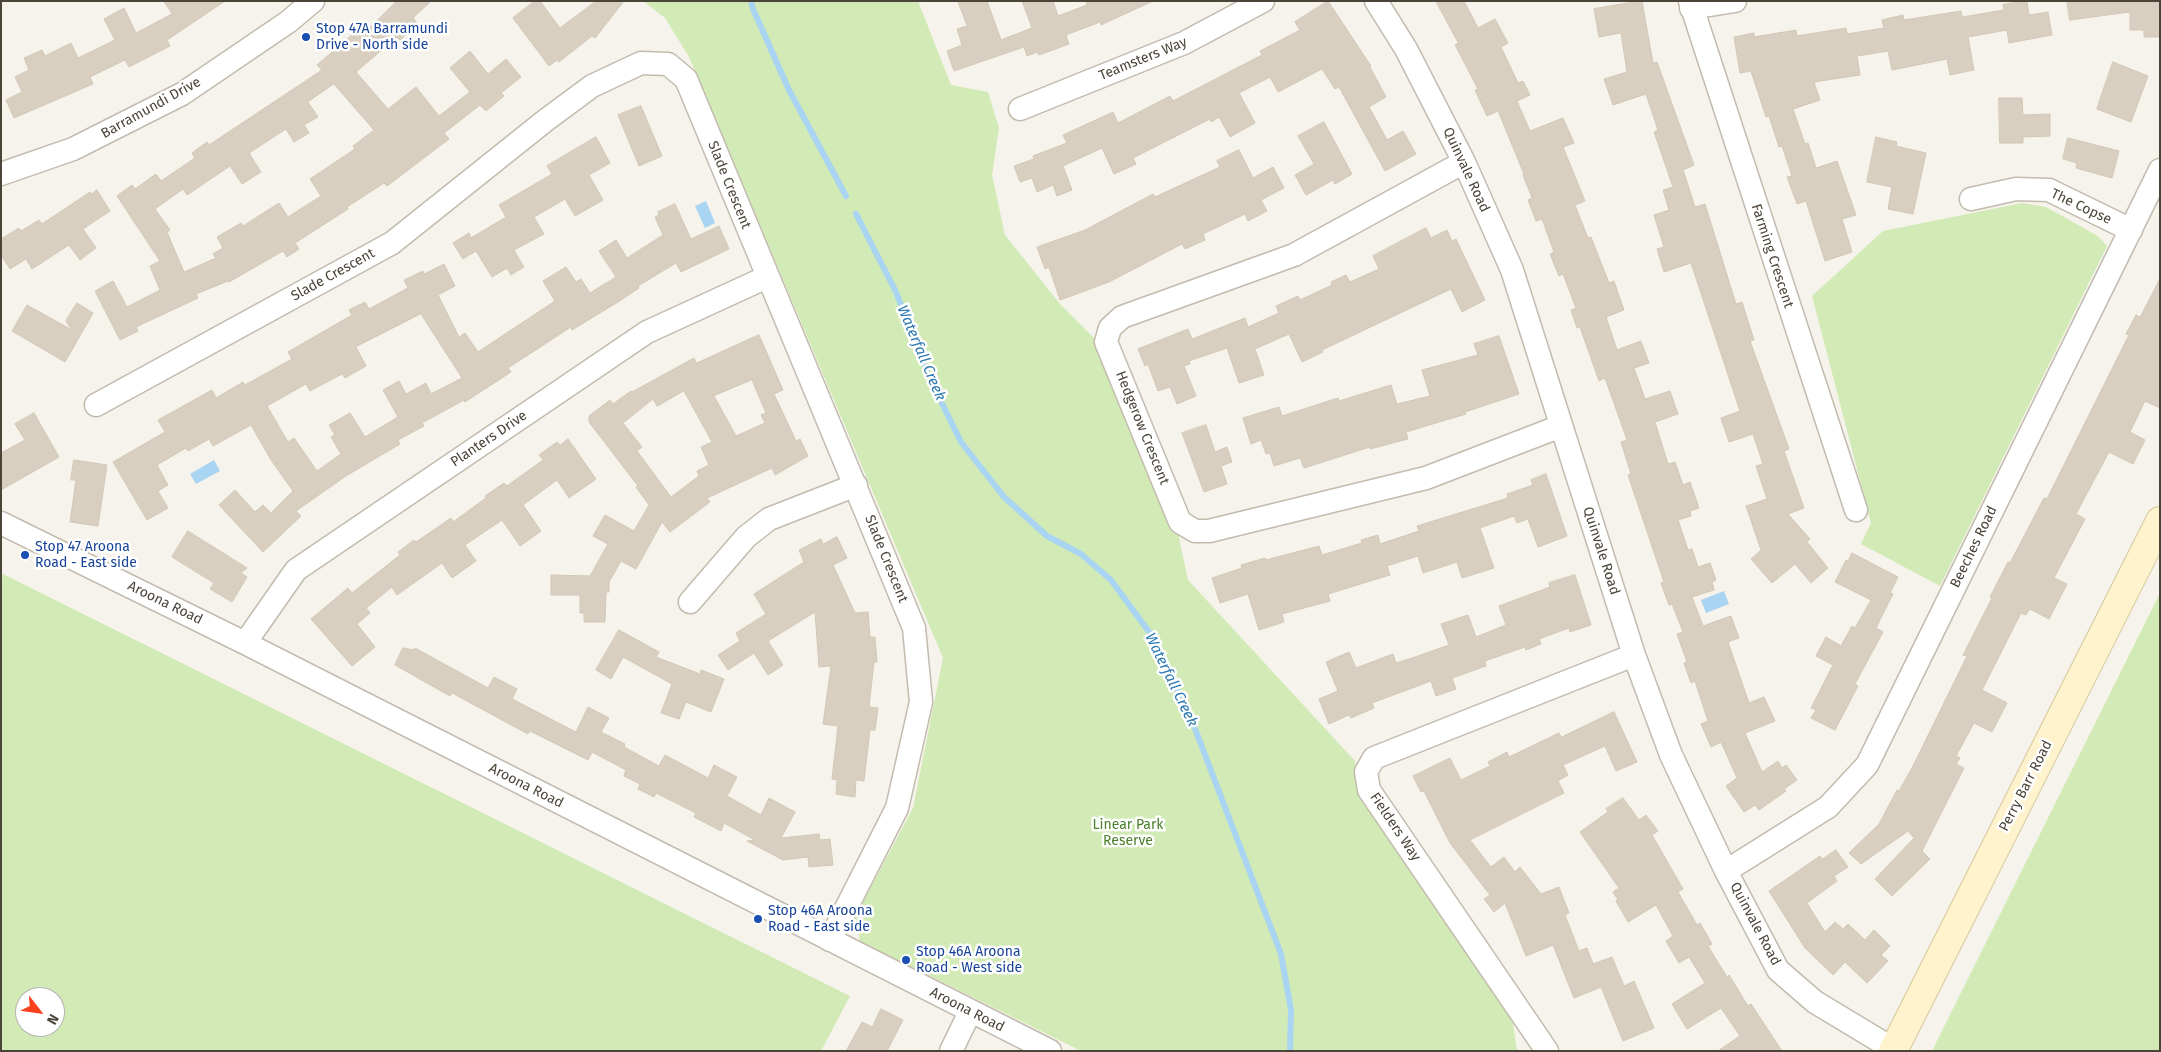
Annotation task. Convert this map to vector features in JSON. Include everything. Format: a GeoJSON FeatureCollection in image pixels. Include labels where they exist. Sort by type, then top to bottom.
{"type":"FeatureCollection","features":[{"type":"Feature","properties":{"kind":"street","name":"Barramundi Drive"},"geometry":{"type":"LineString","coordinates":[[1,174],[74,150],[182,94],[288,22],[313,1]]}},
{"type":"Feature","properties":{"kind":"street","name":"Teamsters Way"},"geometry":{"type":"LineString","coordinates":[[1020,109],[1184,43],[1263,1]]}},
{"type":"Feature","properties":{"kind":"street","name":"Quinvale Road"},"geometry":{"type":"LineString","coordinates":[[1376,1],[1406,48],[1464,162],[1512,270],[1634,655],[1671,755],[1726,871],[1778,970],[1815,1002],[1893,1050]]}},
{"type":"Feature","properties":{"kind":"street"},"geometry":{"type":"LineString","coordinates":[[1691,5],[1735,1]]}},
{"type":"Feature","properties":{"kind":"street","name":"Farming Crescent"},"geometry":{"type":"LineString","coordinates":[[1691,5],[1856,510]]}},
{"type":"Feature","properties":{"kind":"street","name":"Slade Crescent"},"geometry":{"type":"LineString","coordinates":[[96,405],[392,243],[546,120],[592,86],[641,63],[668,64],[686,79],[914,628],[921,702],[897,808],[830,940]]}},
{"type":"Feature","properties":{"kind":"street","name":"Hedgerow Crescent"},"geometry":{"type":"LineString","coordinates":[[1464,162],[1294,255],[1122,317],[1110,328],[1106,342],[1180,522],[1194,531],[1209,531],[1426,478],[1561,426]]}},
{"type":"Feature","properties":{"kind":"street","name":"Beeches Road"},"geometry":{"type":"LineString","coordinates":[[1726,871],[1828,807],[1867,765],[2160,170]]}},
{"type":"Feature","properties":{"kind":"street","name":"The Copse"},"geometry":{"type":"LineString","coordinates":[[1971,199],[2016,189],[2049,190],[2131,230]]}},
{"type":"Feature","properties":{"kind":"street","name":"Planters Drive"},"geometry":{"type":"LineString","coordinates":[[246,643],[296,570],[647,332],[767,277]]}},
{"type":"Feature","properties":{"kind":"street"},"geometry":{"type":"LineString","coordinates":[[690,602],[746,537],[769,520],[856,485]]}},
{"type":"Feature","properties":{"kind":"street","name":"Perry Barr Road"},"geometry":{"type":"LineString","coordinates":[[1893,1050],[2160,521]]}},
{"type":"Feature","properties":{"kind":"street","name":"Aroona Road"},"geometry":{"type":"LineString","coordinates":[[1,523],[246,643],[1050,1051]]}},
{"type":"Feature","properties":{"kind":"street","name":"Fielders Way"},"geometry":{"type":"LineString","coordinates":[[1546,1051],[1369,790],[1366,772],[1374,758],[1634,655]]}},
{"type":"Feature","properties":{"kind":"street"},"geometry":{"type":"LineString","coordinates":[[951,1051],[970,1012]]}},
{"type":"Feature","properties":{"kind":"green space","name":"Linear Park Reserve"},"geometry":{"type":"Polygon","coordinates":[[[643,1],[918,1],[951,85],[988,92],[999,128],[992,175],[1005,235],[1060,304],[1095,339],[1178,533],[1188,580],[1355,761],[1358,787],[1505,1009],[1513,1024],[1517,1051],[1081,1051],[860,941],[855,917],[913,808],[943,658],[689,57],[665,18],[643,1]]]}},
{"type":"Feature","properties":{"kind":"green space"},"geometry":{"type":"Polygon","coordinates":[[[2022,203],[2046,207],[2098,236],[2107,246],[1940,586],[1861,544],[1871,523],[1812,296],[1883,231],[2022,203]]]}},
{"type":"Feature","properties":{"kind":"green space"},"geometry":{"type":"Polygon","coordinates":[[[1,573],[850,996],[821,1051],[1,1051],[1,573]]]}},
{"type":"Feature","properties":{"kind":"green space"},"geometry":{"type":"Polygon","coordinates":[[[2160,593],[2160,1051],[1932,1051],[2160,593]]]}},
{"type":"Feature","properties":{"kind":"water"},"geometry":{"type":"Polygon","coordinates":[[[706,201],[715,223],[705,228],[695,206],[706,201]]]}},
{"type":"Feature","properties":{"kind":"water"},"geometry":{"type":"Polygon","coordinates":[[[214,460],[220,471],[196,484],[190,474],[214,460]]]}},
{"type":"Feature","properties":{"kind":"water"},"geometry":{"type":"Polygon","coordinates":[[[1724,591],[1729,604],[1706,613],[1701,600],[1724,591]]]}},
{"type":"Feature","properties":{"kind":"building"},"geometry":{"type":"Polygon","coordinates":[[[164,1],[225,1],[167,40],[170,46],[129,67],[125,60],[90,77],[93,84],[14,118],[6,100],[22,92],[15,77],[29,70],[24,58],[42,50],[45,56],[71,43],[78,58],[115,40],[104,19],[124,8],[136,33],[172,14],[164,1]]]}},
{"type":"Feature","properties":{"kind":"building"},"geometry":{"type":"Polygon","coordinates":[[[397,1],[431,1],[413,18],[418,24],[400,40],[397,37],[356,72],[388,109],[416,87],[439,116],[470,92],[450,68],[470,51],[488,74],[506,59],[521,77],[501,93],[504,96],[486,111],[480,105],[444,133],[449,139],[387,186],[384,183],[295,243],[299,249],[287,257],[283,251],[229,282],[196,294],[198,298],[136,327],[138,331],[120,340],[95,291],[113,281],[127,307],[160,290],[150,266],[160,261],[117,196],[132,185],[135,189],[156,174],[161,181],[195,158],[192,153],[207,142],[209,145],[322,70],[317,65],[362,26],[366,31],[397,1]],[[334,84],[308,102],[318,117],[304,125],[309,133],[294,142],[286,129],[249,153],[261,172],[242,184],[230,166],[187,195],[183,189],[155,209],[170,230],[167,232],[184,272],[216,258],[213,254],[223,248],[217,237],[241,223],[243,226],[279,203],[288,217],[321,196],[310,179],[355,149],[353,146],[374,130],[334,84]]]}},
{"type":"Feature","properties":{"kind":"building"},"geometry":{"type":"Polygon","coordinates":[[[535,1],[540,1],[560,28],[596,1],[624,1],[595,38],[592,36],[559,62],[557,60],[549,66],[513,18],[535,1]]]}},
{"type":"Feature","properties":{"kind":"building"},"geometry":{"type":"Polygon","coordinates":[[[958,1],[987,1],[1001,40],[1032,28],[1022,1],[1053,1],[1058,16],[1087,5],[1086,1],[1153,1],[1101,25],[1100,22],[1066,35],[1069,44],[1039,55],[1037,52],[1027,56],[1024,47],[954,71],[947,51],[962,45],[957,29],[967,26],[958,1]]]}},
{"type":"Feature","properties":{"kind":"building"},"geometry":{"type":"Polygon","coordinates":[[[1328,1],[1371,66],[1386,97],[1369,107],[1387,140],[1403,131],[1416,154],[1385,171],[1339,87],[1335,89],[1322,69],[1278,92],[1270,77],[1239,93],[1255,123],[1230,137],[1219,117],[1211,122],[1210,119],[1133,158],[1136,164],[1114,174],[1102,148],[1063,166],[1072,190],[1057,196],[1053,185],[1037,192],[1032,178],[1020,182],[1014,166],[1034,159],[1033,156],[1067,143],[1063,135],[1113,112],[1118,123],[1170,96],[1173,101],[1262,55],[1260,51],[1300,30],[1295,22],[1328,1]]]}},
{"type":"Feature","properties":{"kind":"building"},"geometry":{"type":"Polygon","coordinates":[[[1436,1],[1464,1],[1478,28],[1495,19],[1508,43],[1501,47],[1518,83],[1523,81],[1530,95],[1517,101],[1530,131],[1563,118],[1574,143],[1563,147],[1585,201],[1575,205],[1588,238],[1591,237],[1609,283],[1614,281],[1624,310],[1606,317],[1617,350],[1641,341],[1649,363],[1634,368],[1645,399],[1670,391],[1678,414],[1655,422],[1668,464],[1675,462],[1683,485],[1690,482],[1699,508],[1690,511],[1691,516],[1678,520],[1688,550],[1692,549],[1698,567],[1710,563],[1716,580],[1712,582],[1714,590],[1692,597],[1703,626],[1731,616],[1739,638],[1728,642],[1749,703],[1764,697],[1775,721],[1745,733],[1762,772],[1778,761],[1782,768],[1786,765],[1797,780],[1784,789],[1786,791],[1759,810],[1755,805],[1744,812],[1726,786],[1737,778],[1721,742],[1711,747],[1701,724],[1708,721],[1695,681],[1691,683],[1684,663],[1687,662],[1677,634],[1683,632],[1672,604],[1669,605],[1661,583],[1664,582],[1628,475],[1631,474],[1621,442],[1627,440],[1605,378],[1599,381],[1580,327],[1577,328],[1571,310],[1576,308],[1563,274],[1559,276],[1550,254],[1554,252],[1542,219],[1536,221],[1528,200],[1532,198],[1524,174],[1498,111],[1487,116],[1475,90],[1478,89],[1455,45],[1458,43],[1436,1]]]}},
{"type":"Feature","properties":{"kind":"building"},"geometry":{"type":"Polygon","coordinates":[[[1642,1],[1653,63],[1657,62],[1694,165],[1683,170],[1695,207],[1705,204],[1736,304],[1742,302],[1754,340],[1750,341],[1789,449],[1784,451],[1804,508],[1788,514],[1810,539],[1807,542],[1828,568],[1811,583],[1795,564],[1772,583],[1751,559],[1761,550],[1746,506],[1767,499],[1756,466],[1763,464],[1753,434],[1729,442],[1721,418],[1740,411],[1691,263],[1664,272],[1657,249],[1664,247],[1654,215],[1669,210],[1663,190],[1673,187],[1654,132],[1658,130],[1646,94],[1613,105],[1604,79],[1627,72],[1621,33],[1599,37],[1594,9],[1642,1]]]}},
{"type":"Feature","properties":{"kind":"building"},"geometry":{"type":"Polygon","coordinates":[[[2027,1],[2029,15],[2048,12],[2052,35],[2009,43],[2007,30],[1968,37],[1974,70],[1950,75],[1947,59],[1892,70],[1888,51],[1857,56],[1860,75],[1814,82],[1820,100],[1793,109],[1805,144],[1808,143],[1816,168],[1837,161],[1856,215],[1842,219],[1852,252],[1825,261],[1806,201],[1797,204],[1787,177],[1792,176],[1782,146],[1779,147],[1769,116],[1766,117],[1751,71],[1740,73],[1734,37],[1754,33],[1754,37],[1796,30],[1797,36],[1846,28],[1847,34],[1884,28],[1882,20],[1903,15],[1904,20],[1961,11],[1962,17],[2004,10],[2003,5],[2027,1]]]}},
{"type":"Feature","properties":{"kind":"building"},"geometry":{"type":"Polygon","coordinates":[[[2067,1],[2160,1],[2160,37],[2144,37],[2144,30],[2130,30],[2130,12],[2070,20],[2067,1]]]}},
{"type":"Feature","properties":{"kind":"building"},"geometry":{"type":"Polygon","coordinates":[[[2113,62],[2148,76],[2131,122],[2097,109],[2113,62]]]}},
{"type":"Feature","properties":{"kind":"building"},"geometry":{"type":"Polygon","coordinates":[[[1999,98],[2022,98],[2023,115],[2050,114],[2050,136],[2023,137],[2023,143],[2000,143],[1999,98]]]}},
{"type":"Feature","properties":{"kind":"building"},"geometry":{"type":"Polygon","coordinates":[[[641,106],[662,156],[639,166],[618,115],[641,106]]]}},
{"type":"Feature","properties":{"kind":"building"},"geometry":{"type":"Polygon","coordinates":[[[1324,122],[1352,174],[1335,184],[1333,180],[1306,195],[1295,175],[1314,164],[1298,136],[1324,122]]]}},
{"type":"Feature","properties":{"kind":"building"},"geometry":{"type":"Polygon","coordinates":[[[596,137],[610,163],[589,175],[603,200],[575,216],[565,199],[534,217],[544,234],[514,250],[524,267],[511,275],[507,268],[492,277],[476,251],[463,259],[453,243],[469,233],[471,238],[506,217],[499,205],[552,174],[547,166],[596,137]]]}},
{"type":"Feature","properties":{"kind":"building"},"geometry":{"type":"Polygon","coordinates":[[[1876,137],[1897,142],[1896,146],[1926,153],[1913,214],[1888,209],[1892,187],[1867,182],[1876,137]]]}},
{"type":"Feature","properties":{"kind":"building"},"geometry":{"type":"Polygon","coordinates":[[[2068,138],[2119,151],[2112,178],[2076,168],[2077,163],[2063,159],[2068,138]]]}},
{"type":"Feature","properties":{"kind":"building"},"geometry":{"type":"Polygon","coordinates":[[[1239,150],[1253,178],[1273,167],[1284,188],[1261,200],[1267,211],[1248,221],[1245,214],[1203,234],[1205,240],[1185,249],[1182,244],[1109,282],[1060,300],[1049,267],[1045,269],[1037,247],[1085,230],[1153,194],[1155,197],[1220,167],[1217,161],[1239,150]]]}},
{"type":"Feature","properties":{"kind":"building"},"geometry":{"type":"Polygon","coordinates":[[[97,190],[110,211],[83,229],[96,248],[80,260],[69,245],[32,269],[26,259],[10,269],[1,255],[1,239],[19,228],[21,231],[39,220],[42,224],[90,192],[91,194],[97,190]]]}},
{"type":"Feature","properties":{"kind":"building"},"geometry":{"type":"Polygon","coordinates":[[[675,204],[691,239],[719,226],[729,249],[681,272],[676,263],[638,286],[639,288],[618,302],[572,330],[571,327],[508,368],[511,372],[465,402],[464,400],[422,423],[424,426],[398,440],[400,444],[346,476],[296,511],[301,516],[263,552],[219,505],[235,490],[255,512],[263,505],[271,513],[293,491],[271,460],[251,425],[213,446],[209,439],[188,451],[186,448],[157,465],[168,485],[158,491],[168,508],[147,520],[113,462],[165,432],[158,420],[212,390],[216,398],[243,382],[245,385],[292,359],[288,352],[352,315],[349,310],[365,302],[369,309],[408,288],[404,280],[423,271],[424,274],[444,264],[455,286],[438,295],[459,337],[465,333],[478,352],[555,301],[543,281],[566,267],[576,282],[581,279],[590,293],[616,277],[599,251],[616,240],[627,258],[663,235],[655,217],[659,215],[658,212],[675,204]],[[421,314],[356,347],[366,366],[345,378],[342,374],[310,391],[306,384],[267,406],[288,442],[294,438],[317,471],[341,454],[331,437],[335,435],[329,425],[350,413],[365,437],[398,417],[383,390],[399,381],[406,394],[426,383],[431,394],[462,378],[421,314]]]}},
{"type":"Feature","properties":{"kind":"building"},"geometry":{"type":"Polygon","coordinates":[[[1426,228],[1431,238],[1447,230],[1452,241],[1456,239],[1485,300],[1462,312],[1451,289],[1322,350],[1323,352],[1302,362],[1289,334],[1255,349],[1264,375],[1239,383],[1227,348],[1189,361],[1190,364],[1184,366],[1196,396],[1177,404],[1170,387],[1158,391],[1148,364],[1145,366],[1138,349],[1188,329],[1192,339],[1245,318],[1248,327],[1279,313],[1276,306],[1298,296],[1300,300],[1332,285],[1331,282],[1346,275],[1350,282],[1379,269],[1373,256],[1426,228]]]}},
{"type":"Feature","properties":{"kind":"building"},"geometry":{"type":"Polygon","coordinates":[[[2160,279],[2160,408],[2145,401],[2130,432],[2145,440],[2133,464],[2109,452],[2076,514],[2085,519],[2054,578],[2067,584],[2049,619],[2030,609],[2026,615],[2021,613],[1982,690],[2007,703],[1992,732],[1974,723],[1956,756],[1960,758],[1956,764],[1964,768],[1922,851],[1930,859],[1892,896],[1875,879],[1914,838],[1908,831],[1861,864],[1849,853],[1879,824],[1897,790],[1899,791],[1912,768],[1967,656],[1963,655],[1992,598],[1990,597],[2044,498],[2047,499],[2129,335],[2126,334],[2136,315],[2140,317],[2160,279]]]}},
{"type":"Feature","properties":{"kind":"building"},"geometry":{"type":"Polygon","coordinates":[[[77,303],[93,313],[65,362],[12,331],[27,305],[72,330],[66,321],[77,303]]]}},
{"type":"Feature","properties":{"kind":"building"},"geometry":{"type":"Polygon","coordinates":[[[759,335],[783,390],[774,394],[796,441],[800,439],[808,456],[775,475],[772,468],[707,498],[710,502],[670,532],[662,522],[636,569],[621,561],[609,582],[609,592],[606,592],[605,622],[584,622],[584,613],[580,613],[580,595],[551,595],[551,575],[590,576],[608,544],[593,536],[605,515],[634,531],[649,505],[636,487],[638,486],[589,422],[589,416],[610,400],[613,404],[631,391],[694,358],[696,363],[759,335]],[[752,380],[714,396],[736,436],[765,423],[761,415],[766,413],[752,380]],[[684,391],[657,406],[653,399],[623,423],[642,447],[637,451],[671,497],[699,476],[697,471],[709,465],[701,447],[712,442],[684,391]]]}},
{"type":"Feature","properties":{"kind":"building"},"geometry":{"type":"Polygon","coordinates":[[[1499,336],[1519,394],[1465,412],[1466,414],[1406,432],[1408,439],[1370,449],[1370,447],[1304,468],[1300,458],[1274,466],[1270,453],[1266,454],[1261,440],[1251,444],[1243,418],[1279,407],[1282,416],[1338,398],[1339,401],[1391,385],[1397,404],[1430,396],[1422,370],[1478,355],[1474,344],[1499,336]]]}},
{"type":"Feature","properties":{"kind":"building"},"geometry":{"type":"Polygon","coordinates":[[[34,413],[59,457],[1,490],[1,453],[25,440],[15,424],[34,413]]]}},
{"type":"Feature","properties":{"kind":"building"},"geometry":{"type":"Polygon","coordinates":[[[1206,425],[1215,452],[1227,447],[1232,462],[1221,466],[1227,484],[1204,492],[1182,433],[1206,425]]]}},
{"type":"Feature","properties":{"kind":"building"},"geometry":{"type":"Polygon","coordinates":[[[568,439],[596,479],[569,498],[557,480],[523,505],[541,531],[520,546],[502,520],[465,545],[476,561],[452,578],[442,563],[397,595],[392,587],[366,608],[370,613],[357,624],[375,647],[352,666],[311,619],[348,588],[352,593],[400,555],[398,552],[414,540],[416,542],[451,518],[453,522],[486,498],[485,496],[504,483],[507,486],[543,460],[539,455],[557,442],[560,445],[568,439]]]}},
{"type":"Feature","properties":{"kind":"building"},"geometry":{"type":"Polygon","coordinates":[[[74,460],[107,465],[98,526],[70,522],[76,480],[71,480],[74,460]]]}},
{"type":"Feature","properties":{"kind":"building"},"geometry":{"type":"Polygon","coordinates":[[[1546,474],[1567,536],[1538,547],[1528,519],[1517,523],[1514,516],[1480,528],[1494,568],[1462,578],[1457,562],[1423,573],[1418,556],[1387,566],[1390,575],[1328,594],[1330,601],[1282,614],[1284,622],[1259,630],[1248,594],[1220,603],[1212,578],[1242,568],[1241,565],[1319,546],[1322,555],[1362,543],[1361,540],[1378,535],[1380,544],[1419,531],[1417,526],[1508,498],[1507,494],[1533,485],[1531,480],[1546,474]]]}},
{"type":"Feature","properties":{"kind":"building"},"geometry":{"type":"Polygon","coordinates":[[[188,531],[247,568],[241,573],[247,577],[232,602],[210,589],[214,583],[172,557],[188,531]]]}},
{"type":"Feature","properties":{"kind":"building"},"geometry":{"type":"Polygon","coordinates":[[[837,537],[847,558],[833,565],[855,613],[868,612],[870,637],[875,637],[877,662],[874,662],[869,707],[878,708],[875,730],[870,730],[864,781],[856,780],[855,797],[836,794],[837,780],[832,779],[838,726],[823,724],[831,666],[819,667],[815,612],[768,641],[783,665],[768,675],[754,653],[728,670],[718,655],[740,641],[736,633],[766,614],[754,594],[804,562],[799,550],[821,539],[823,544],[837,537]]]}},
{"type":"Feature","properties":{"kind":"building"},"geometry":{"type":"Polygon","coordinates":[[[1852,553],[1898,577],[1890,593],[1893,594],[1876,628],[1883,632],[1855,684],[1858,686],[1835,730],[1811,718],[1816,710],[1811,708],[1833,665],[1816,656],[1826,637],[1841,646],[1852,626],[1855,628],[1871,600],[1835,582],[1846,560],[1848,561],[1852,553]]]}},
{"type":"Feature","properties":{"kind":"building"},"geometry":{"type":"Polygon","coordinates":[[[1575,575],[1591,625],[1570,632],[1569,628],[1539,639],[1541,644],[1526,650],[1525,647],[1485,661],[1486,666],[1452,678],[1456,689],[1436,696],[1431,681],[1372,703],[1374,708],[1351,718],[1349,715],[1329,724],[1319,699],[1338,691],[1326,662],[1349,652],[1356,668],[1393,654],[1396,663],[1418,656],[1449,645],[1441,624],[1468,615],[1476,637],[1506,625],[1499,606],[1550,587],[1549,583],[1575,575]]]}},
{"type":"Feature","properties":{"kind":"building"},"geometry":{"type":"Polygon","coordinates":[[[619,630],[659,652],[656,657],[700,674],[701,670],[724,679],[711,712],[686,702],[679,719],[661,713],[672,684],[623,657],[611,679],[596,670],[619,630]]]}},
{"type":"Feature","properties":{"kind":"building"},"geometry":{"type":"Polygon","coordinates":[[[403,648],[414,650],[415,648],[488,688],[494,677],[517,689],[512,699],[576,732],[588,707],[609,718],[601,732],[625,744],[624,747],[659,766],[665,755],[708,778],[714,765],[737,777],[727,796],[761,815],[769,798],[795,812],[781,838],[819,834],[820,840],[830,839],[833,865],[809,867],[808,857],[783,860],[747,841],[755,840],[724,823],[721,831],[694,817],[696,813],[656,793],[654,797],[638,789],[640,784],[624,776],[626,770],[592,752],[588,760],[530,731],[528,734],[452,693],[450,696],[395,665],[403,648]]]}},
{"type":"Feature","properties":{"kind":"building"},"geometry":{"type":"Polygon","coordinates":[[[1614,712],[1637,762],[1616,771],[1605,746],[1563,765],[1568,775],[1558,781],[1564,793],[1470,840],[1491,867],[1504,857],[1515,872],[1520,867],[1541,894],[1559,887],[1569,913],[1565,915],[1579,951],[1587,948],[1593,964],[1612,957],[1624,986],[1634,981],[1654,1028],[1623,1041],[1601,987],[1574,998],[1553,945],[1526,956],[1505,903],[1494,912],[1484,899],[1490,895],[1450,843],[1424,791],[1421,792],[1413,776],[1450,758],[1461,780],[1490,766],[1488,762],[1507,752],[1509,757],[1559,733],[1561,737],[1614,712]]]}},
{"type":"Feature","properties":{"kind":"building"},"geometry":{"type":"Polygon","coordinates":[[[1623,798],[1639,820],[1646,815],[1658,831],[1652,835],[1683,889],[1678,892],[1697,925],[1700,923],[1712,944],[1708,946],[1727,977],[1729,975],[1748,1006],[1751,1004],[1782,1051],[1718,1051],[1740,1036],[1721,1008],[1687,1029],[1672,1004],[1705,983],[1689,957],[1679,963],[1666,941],[1673,936],[1656,905],[1628,922],[1613,892],[1619,888],[1580,832],[1608,812],[1606,809],[1623,798]]]}},
{"type":"Feature","properties":{"kind":"building"},"geometry":{"type":"Polygon","coordinates":[[[1836,850],[1848,867],[1834,876],[1837,881],[1807,903],[1825,932],[1835,922],[1843,929],[1848,924],[1865,940],[1874,930],[1890,946],[1881,955],[1888,961],[1867,983],[1845,962],[1833,975],[1805,948],[1769,891],[1820,856],[1822,859],[1836,850]]]}},
{"type":"Feature","properties":{"kind":"building"},"geometry":{"type":"Polygon","coordinates":[[[881,1009],[903,1020],[887,1051],[846,1051],[862,1022],[872,1027],[881,1009]]]}},
{"type":"Feature","properties":{"kind":"waterway","name":"Waterfall Creek"},"geometry":{"type":"LineString","coordinates":[[751,1],[789,90],[846,196]]}},
{"type":"Feature","properties":{"kind":"waterway","name":"Waterfall Creek"},"geometry":{"type":"LineString","coordinates":[[856,214],[896,292],[929,377],[961,442],[1004,497],[1047,536],[1081,554],[1111,580],[1152,636],[1194,726],[1281,954],[1291,1010],[1290,1051]]}},
{"type":"Feature","properties":{"kind":"place","name":"Stop 47A Barramundi Drive - North side"},"geometry":{"type":"Point","coordinates":[306,37]}},
{"type":"Feature","properties":{"kind":"place","name":"Stop 47 Aroona Road - East side"},"geometry":{"type":"Point","coordinates":[25,555]}},
{"type":"Feature","properties":{"kind":"place","name":"Stop 46A Aroona Road - East side"},"geometry":{"type":"Point","coordinates":[758,919]}},
{"type":"Feature","properties":{"kind":"place","name":"Stop 46A Aroona Road - West side"},"geometry":{"type":"Point","coordinates":[906,960]}}]}
